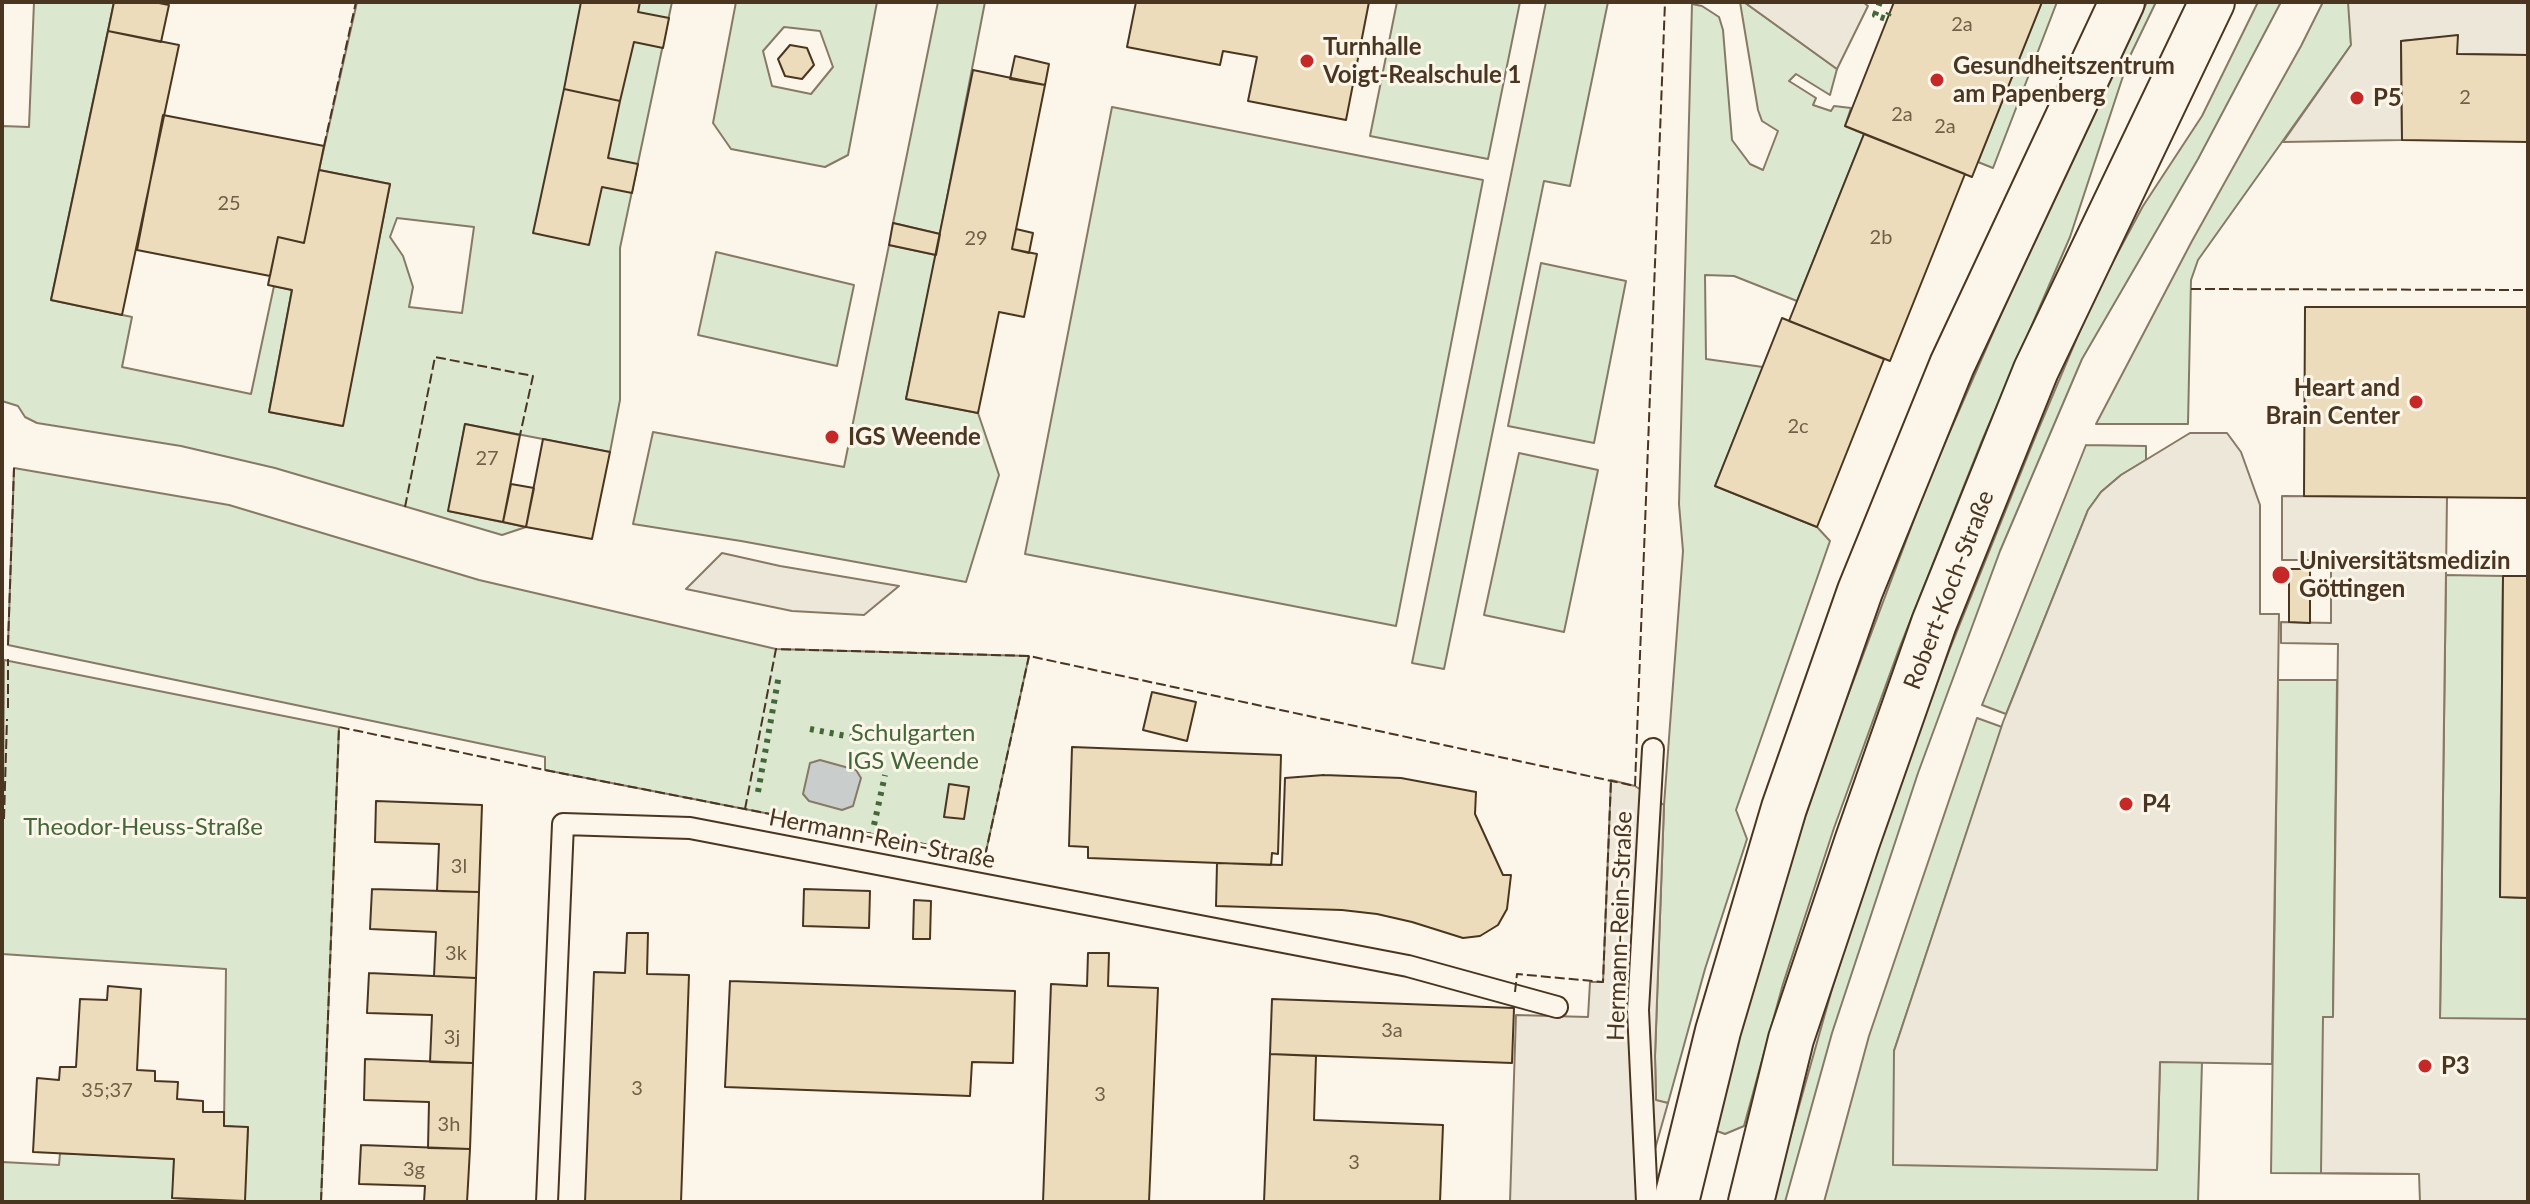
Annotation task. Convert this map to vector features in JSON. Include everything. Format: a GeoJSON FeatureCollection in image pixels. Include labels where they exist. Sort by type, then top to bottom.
{"type":"FeatureCollection","features":[{"type":"Feature","properties":{"kind":"street"},"geometry":{"type":"LineString","coordinates":[[1676,1202],[1718,1031],[1784,808],[1860,591],[1952,365],[2122,2]]}},
{"type":"Feature","properties":{"kind":"street","name":"Robert-Koch-Straße"},"geometry":{"type":"LineString","coordinates":[[1751,1202],[1791,1039],[1934,623],[2036,370],[2212,2]]}},
{"type":"Feature","properties":{"kind":"lane","name":"Hermann-Rein-Straße"},"geometry":{"type":"LineString","coordinates":[[1647,1202],[1638,1010],[1653,749]]}},
{"type":"Feature","properties":{"kind":"lane","name":"Hermann-Rein-Straße"},"geometry":{"type":"LineString","coordinates":[[547,1202],[563,824],[690,828],[1408,966],[1557,1007]]}},
{"type":"Feature","properties":{"kind":"green space"},"geometry":{"type":"Polygon","coordinates":[[[34,2],[114,2],[51,300],[132,317],[122,367],[251,394],[274,286],[292,290],[269,412],[342,426],[390,184],[319,170],[357,2],[672,2],[620,248],[620,400],[610,452],[465,424],[449,511],[526,527],[502,535],[275,468],[181,446],[37,423],[25,417],[18,406],[2,401],[2,126],[29,127],[34,2]],[[397,218],[390,237],[403,256],[413,287],[409,307],[462,313],[474,227],[397,218]]]}},
{"type":"Feature","properties":{"kind":"green space"},"geometry":{"type":"Polygon","coordinates":[[[736,2],[877,2],[848,155],[825,167],[731,149],[713,123],[736,2]],[[784,27],[763,51],[772,86],[811,94],[833,67],[820,31],[784,27]]]}},
{"type":"Feature","properties":{"kind":"green space"},"geometry":{"type":"Polygon","coordinates":[[[938,2],[985,2],[940,234],[893,223],[938,2]]]}},
{"type":"Feature","properties":{"kind":"green space"},"geometry":{"type":"Polygon","coordinates":[[[1397,2],[1520,2],[1488,159],[1370,136],[1397,2]]]}},
{"type":"Feature","properties":{"kind":"green space"},"geometry":{"type":"Polygon","coordinates":[[[1546,2],[1608,2],[1570,186],[1544,181],[1444,669],[1412,663],[1546,2]]]}},
{"type":"Feature","properties":{"kind":"green space"},"geometry":{"type":"Polygon","coordinates":[[[1740,2],[1837,69],[1830,95],[1796,74],[1789,81],[1816,98],[1813,105],[1831,111],[1834,106],[1851,108],[1845,126],[1864,134],[1797,301],[1734,276],[1705,275],[1706,359],[1763,367],[1715,486],[1817,527],[1830,541],[1736,810],[1747,839],[1705,969],[1668,1103],[1656,1101],[1655,1056],[1664,805],[1683,551],[1679,504],[1692,4],[1702,6],[1719,17],[1723,30],[1732,140],[1750,164],[1763,170],[1778,131],[1762,121],[1758,110],[1740,2]]]}},
{"type":"Feature","properties":{"kind":"green space"},"geometry":{"type":"Polygon","coordinates":[[[2042,2],[2057,2],[1993,168],[1978,162],[2042,2]]]}},
{"type":"Feature","properties":{"kind":"green space"},"geometry":{"type":"Polygon","coordinates":[[[2147,2],[2156,2],[2129,58],[2070,237],[1981,443],[1899,649],[1834,828],[1783,984],[1744,1126],[1725,1134],[1717,1131],[1711,1119],[1769,923],[1833,735],[1930,477],[2034,239],[2147,2]]]}},
{"type":"Feature","properties":{"kind":"green space"},"geometry":{"type":"Polygon","coordinates":[[[2258,2],[2281,2],[2198,159],[2082,359],[2000,551],[1918,773],[1832,1033],[1785,1202],[1772,1202],[1832,989],[1883,828],[1949,651],[2036,435],[2095,295],[2143,206],[2202,116],[2258,2]]]}},
{"type":"Feature","properties":{"kind":"green space"},"geometry":{"type":"Polygon","coordinates":[[[2323,2],[2349,2],[2351,45],[2198,260],[2191,280],[2188,424],[2096,424],[2192,241],[2323,2]]]}},
{"type":"Feature","properties":{"kind":"green space"},"geometry":{"type":"Polygon","coordinates":[[[1112,107],[1483,180],[1396,626],[1025,554],[1112,107]]]}},
{"type":"Feature","properties":{"kind":"green space"},"geometry":{"type":"Polygon","coordinates":[[[889,245],[936,255],[906,399],[978,413],[999,475],[966,582],[633,524],[653,432],[844,467],[889,245]]]}},
{"type":"Feature","properties":{"kind":"green space"},"geometry":{"type":"Polygon","coordinates":[[[716,252],[854,285],[837,366],[698,335],[716,252]]]}},
{"type":"Feature","properties":{"kind":"green space"},"geometry":{"type":"Polygon","coordinates":[[[1541,263],[1626,281],[1594,443],[1508,426],[1541,263]]]}},
{"type":"Feature","properties":{"kind":"green space"},"geometry":{"type":"Polygon","coordinates":[[[2086,445],[2146,446],[2146,460],[2101,492],[2088,510],[2006,714],[1982,705],[2086,445]]]}},
{"type":"Feature","properties":{"kind":"green space"},"geometry":{"type":"Polygon","coordinates":[[[1519,453],[1598,470],[1564,632],[1484,615],[1519,453]]]}},
{"type":"Feature","properties":{"kind":"green space","name":"Schulgarten IGS Weende"},"geometry":{"type":"Polygon","coordinates":[[[14,468],[229,505],[479,580],[776,649],[1029,656],[985,856],[545,770],[545,757],[8,645],[14,468]]]}},
{"type":"Feature","properties":{"kind":"green space"},"geometry":{"type":"Polygon","coordinates":[[[2446,575],[2503,576],[2500,897],[2528,898],[2528,1019],[2440,1019],[2446,575]]]}},
{"type":"Feature","properties":{"kind":"green space","name":"Theodor-Heuss-Straße"},"geometry":{"type":"Polygon","coordinates":[[[4,660],[339,727],[321,1202],[2,1202],[2,1162],[59,1165],[60,1153],[174,1159],[173,1198],[244,1201],[248,1128],[224,1126],[226,969],[2,954],[4,660]]]}},
{"type":"Feature","properties":{"kind":"green space"},"geometry":{"type":"Polygon","coordinates":[[[2278,680],[2337,680],[2333,1018],[2323,1017],[2420,1174],[2271,1173],[2278,680]]]}},
{"type":"Feature","properties":{"kind":"green space"},"geometry":{"type":"Polygon","coordinates":[[[1977,718],[2002,727],[1894,1051],[2157,1169],[2160,1062],[2202,1062],[2198,1202],[1824,1202],[1869,1036],[1977,718]]]}},
{"type":"Feature","properties":{"kind":"shaded area"},"geometry":{"type":"Polygon","coordinates":[[[1744,2],[1863,2],[1868,6],[1837,69],[1744,2]]]}},
{"type":"Feature","properties":{"kind":"shaded area","name":"P5"},"geometry":{"type":"Polygon","coordinates":[[[2348,2],[2528,2],[2528,55],[2457,54],[2457,36],[2401,41],[2402,140],[2283,142],[2351,45],[2348,2]]]}},
{"type":"Feature","properties":{"kind":"shaded area","name":"P4"},"geometry":{"type":"Polygon","coordinates":[[[2190,433],[2227,433],[2241,452],[2260,505],[2260,614],[2279,614],[2272,1064],[2160,1062],[2157,1170],[1893,1165],[1894,1051],[2003,722],[2088,510],[2101,492],[2121,475],[2190,433]]]}},
{"type":"Feature","properties":{"kind":"shaded area"},"geometry":{"type":"Polygon","coordinates":[[[2282,496],[2447,497],[2440,1018],[2528,1019],[2528,1202],[2420,1202],[2419,1174],[2321,1173],[2323,1017],[2333,1017],[2338,644],[2281,643],[2281,622],[2331,623],[2331,560],[2282,560],[2282,496]]]}},
{"type":"Feature","properties":{"kind":"shaded area"},"geometry":{"type":"Polygon","coordinates":[[[722,553],[899,586],[864,615],[792,611],[686,589],[722,553]]]}},
{"type":"Feature","properties":{"kind":"shaded area"},"geometry":{"type":"Polygon","coordinates":[[[820,760],[856,770],[861,778],[853,806],[842,810],[809,801],[803,794],[810,763],[820,760]]]}},
{"type":"Feature","properties":{"kind":"shaded area"},"geometry":{"type":"Polygon","coordinates":[[[1611,780],[1635,786],[1664,805],[1655,1056],[1656,1100],[1668,1103],[1640,1202],[1510,1202],[1516,1015],[1588,1017],[1590,982],[1603,982],[1611,780]]]}},
{"type":"Feature","properties":{"kind":"building"},"geometry":{"type":"Polygon","coordinates":[[[114,2],[169,5],[161,42],[108,31],[114,2]]]}},
{"type":"Feature","properties":{"kind":"building"},"geometry":{"type":"Polygon","coordinates":[[[581,2],[640,2],[638,12],[669,18],[663,48],[634,42],[620,101],[564,89],[581,2]]]}},
{"type":"Feature","properties":{"kind":"building","name":"Turnhalle Voigt-Realschule 1"},"geometry":{"type":"Polygon","coordinates":[[[1136,2],[1369,2],[1346,120],[1248,101],[1257,57],[1223,51],[1220,65],[1127,47],[1136,2]]]}},
{"type":"Feature","properties":{"kind":"building","name":"Gesundheitszentrum am Papenberg"},"geometry":{"type":"Polygon","coordinates":[[[1894,2],[2042,2],[1972,177],[1845,126],[1894,2]]]}},
{"type":"Feature","properties":{"kind":"building"},"geometry":{"type":"Polygon","coordinates":[[[108,31],[179,45],[122,315],[51,300],[108,31]]]}},
{"type":"Feature","properties":{"kind":"building"},"geometry":{"type":"Polygon","coordinates":[[[2458,35],[2457,54],[2528,55],[2528,142],[2402,140],[2401,41],[2458,35]]]}},
{"type":"Feature","properties":{"kind":"building"},"geometry":{"type":"Polygon","coordinates":[[[790,45],[807,48],[814,65],[802,79],[785,76],[778,59],[790,45]]]}},
{"type":"Feature","properties":{"kind":"building"},"geometry":{"type":"Polygon","coordinates":[[[1015,56],[1049,64],[1045,85],[1010,79],[1015,56]]]}},
{"type":"Feature","properties":{"kind":"building"},"geometry":{"type":"Polygon","coordinates":[[[973,70],[1045,85],[1012,249],[1037,254],[1024,317],[999,312],[978,413],[906,399],[973,70]]]}},
{"type":"Feature","properties":{"kind":"building"},"geometry":{"type":"Polygon","coordinates":[[[564,89],[620,101],[608,158],[638,164],[632,193],[602,187],[589,245],[533,233],[564,89]]]}},
{"type":"Feature","properties":{"kind":"building"},"geometry":{"type":"Polygon","coordinates":[[[163,115],[324,146],[304,243],[278,237],[270,276],[137,250],[163,115]]]}},
{"type":"Feature","properties":{"kind":"building"},"geometry":{"type":"Polygon","coordinates":[[[1864,134],[1965,174],[1890,361],[1789,321],[1864,134]]]}},
{"type":"Feature","properties":{"kind":"building"},"geometry":{"type":"Polygon","coordinates":[[[319,170],[390,184],[343,426],[269,412],[292,290],[268,285],[278,237],[304,243],[319,170]]]}},
{"type":"Feature","properties":{"kind":"building"},"geometry":{"type":"Polygon","coordinates":[[[893,223],[940,234],[936,255],[889,245],[893,223]]]}},
{"type":"Feature","properties":{"kind":"building"},"geometry":{"type":"Polygon","coordinates":[[[1016,229],[1033,233],[1029,253],[1012,249],[1016,229]]]}},
{"type":"Feature","properties":{"kind":"building","name":"Heart and Brain Center"},"geometry":{"type":"Polygon","coordinates":[[[2305,307],[2528,307],[2528,498],[2304,496],[2305,307]]]}},
{"type":"Feature","properties":{"kind":"building"},"geometry":{"type":"Polygon","coordinates":[[[1782,318],[1884,359],[1817,527],[1715,486],[1782,318]]]}},
{"type":"Feature","properties":{"kind":"building"},"geometry":{"type":"Polygon","coordinates":[[[465,424],[520,435],[503,522],[448,511],[465,424]]]}},
{"type":"Feature","properties":{"kind":"building"},"geometry":{"type":"Polygon","coordinates":[[[543,439],[610,452],[592,539],[526,527],[543,439]]]}},
{"type":"Feature","properties":{"kind":"building"},"geometry":{"type":"Polygon","coordinates":[[[511,484],[534,488],[526,527],[503,522],[511,484]]]}},
{"type":"Feature","properties":{"kind":"building"},"geometry":{"type":"Polygon","coordinates":[[[2289,569],[2310,569],[2310,623],[2289,622],[2289,569]]]}},
{"type":"Feature","properties":{"kind":"building"},"geometry":{"type":"Polygon","coordinates":[[[2503,576],[2528,576],[2528,898],[2500,897],[2503,576]]]}},
{"type":"Feature","properties":{"kind":"building"},"geometry":{"type":"Polygon","coordinates":[[[1152,692],[1196,702],[1187,741],[1143,730],[1152,692]]]}},
{"type":"Feature","properties":{"kind":"building"},"geometry":{"type":"Polygon","coordinates":[[[1072,747],[1281,755],[1278,854],[1272,853],[1271,865],[1088,858],[1088,847],[1069,846],[1072,747]]]}},
{"type":"Feature","properties":{"kind":"building"},"geometry":{"type":"Polygon","coordinates":[[[1324,775],[1401,778],[1476,792],[1475,814],[1503,875],[1511,875],[1507,909],[1498,925],[1480,936],[1463,938],[1377,914],[1216,906],[1217,863],[1282,865],[1285,778],[1324,775]]]}},
{"type":"Feature","properties":{"kind":"building"},"geometry":{"type":"Polygon","coordinates":[[[949,784],[969,787],[964,819],[944,817],[949,784]]]}},
{"type":"Feature","properties":{"kind":"building"},"geometry":{"type":"Polygon","coordinates":[[[376,801],[482,805],[479,892],[437,891],[439,844],[375,842],[376,801]]]}},
{"type":"Feature","properties":{"kind":"building"},"geometry":{"type":"Polygon","coordinates":[[[372,889],[479,892],[476,978],[434,976],[436,932],[370,929],[372,889]]]}},
{"type":"Feature","properties":{"kind":"building"},"geometry":{"type":"Polygon","coordinates":[[[804,889],[870,891],[869,928],[803,926],[804,889]]]}},
{"type":"Feature","properties":{"kind":"building"},"geometry":{"type":"Polygon","coordinates":[[[914,900],[931,901],[930,939],[913,939],[914,900]]]}},
{"type":"Feature","properties":{"kind":"building"},"geometry":{"type":"Polygon","coordinates":[[[627,933],[648,933],[647,974],[689,975],[681,1202],[585,1202],[594,972],[625,973],[627,933]]]}},
{"type":"Feature","properties":{"kind":"building"},"geometry":{"type":"Polygon","coordinates":[[[1088,953],[1109,953],[1108,986],[1158,988],[1149,1202],[1043,1202],[1051,984],[1087,986],[1088,953]]]}},
{"type":"Feature","properties":{"kind":"building"},"geometry":{"type":"Polygon","coordinates":[[[369,973],[476,978],[473,1063],[430,1062],[432,1015],[367,1013],[369,973]]]}},
{"type":"Feature","properties":{"kind":"building"},"geometry":{"type":"Polygon","coordinates":[[[730,981],[1015,991],[1013,1063],[972,1062],[970,1096],[725,1087],[730,981]]]}},
{"type":"Feature","properties":{"kind":"building"},"geometry":{"type":"Polygon","coordinates":[[[108,986],[141,989],[137,1070],[155,1071],[155,1081],[178,1082],[177,1099],[203,1101],[203,1112],[224,1112],[224,1126],[248,1127],[245,1201],[172,1198],[174,1159],[33,1152],[37,1078],[59,1080],[60,1067],[76,1067],[80,999],[107,1000],[108,986]]]}},
{"type":"Feature","properties":{"kind":"building"},"geometry":{"type":"Polygon","coordinates":[[[1272,999],[1514,1008],[1512,1063],[1270,1054],[1272,999]]]}},
{"type":"Feature","properties":{"kind":"building"},"geometry":{"type":"Polygon","coordinates":[[[1270,1054],[1316,1056],[1314,1120],[1443,1125],[1440,1202],[1264,1202],[1270,1054]]]}},
{"type":"Feature","properties":{"kind":"building"},"geometry":{"type":"Polygon","coordinates":[[[365,1059],[473,1063],[470,1149],[428,1148],[429,1102],[364,1100],[365,1059]]]}},
{"type":"Feature","properties":{"kind":"building"},"geometry":{"type":"Polygon","coordinates":[[[361,1145],[470,1149],[467,1202],[424,1202],[425,1186],[359,1184],[361,1145]]]}},
{"type":"Feature","properties":{"kind":"hedge"},"geometry":{"type":"LineString","coordinates":[[1880,2],[1875,15],[1886,19],[1889,13]]}},
{"type":"Feature","properties":{"kind":"hedge"},"geometry":{"type":"LineString","coordinates":[[758,792],[779,675]]}},
{"type":"Feature","properties":{"kind":"hedge"},"geometry":{"type":"LineString","coordinates":[[810,729],[872,741]]}},
{"type":"Feature","properties":{"kind":"hedge"},"geometry":{"type":"LineString","coordinates":[[874,825],[885,775]]}},
{"type":"Feature","properties":{"kind":"fence"},"geometry":{"type":"LineString","coordinates":[[324,146],[356,2]]}},
{"type":"Feature","properties":{"kind":"fence"},"geometry":{"type":"LineString","coordinates":[[745,809],[776,649],[1029,656],[1635,786],[1665,2]]}},
{"type":"Feature","properties":{"kind":"fence"},"geometry":{"type":"LineString","coordinates":[[2191,289],[2528,290]]}},
{"type":"Feature","properties":{"kind":"fence"},"geometry":{"type":"LineString","coordinates":[[405,507],[435,357],[533,376],[520,435]]}},
{"type":"Feature","properties":{"kind":"fence"},"geometry":{"type":"LineString","coordinates":[[8,645],[14,468]]}},
{"type":"Feature","properties":{"kind":"fence"},"geometry":{"type":"LineString","coordinates":[[321,1202],[339,727],[985,856],[1029,656]]}},
{"type":"Feature","properties":{"kind":"fence"},"geometry":{"type":"LineString","coordinates":[[8,659],[8,708]]}},
{"type":"Feature","properties":{"kind":"fence"},"geometry":{"type":"LineString","coordinates":[[4,819],[7,719]]}},
{"type":"Feature","properties":{"kind":"fence"},"geometry":{"type":"LineString","coordinates":[[1515,992],[1517,974],[1603,982],[1611,780]]}},
{"type":"Feature","properties":{"kind":"place","name":"Turnhalle Voigt-Realschule 1"},"geometry":{"type":"Point","coordinates":[1307,61]}},
{"type":"Feature","properties":{"kind":"place","name":"Gesundheitszentrum am Papenberg"},"geometry":{"type":"Point","coordinates":[1937,80]}},
{"type":"Feature","properties":{"kind":"place","name":"P5"},"geometry":{"type":"Point","coordinates":[2357,98]}},
{"type":"Feature","properties":{"kind":"place","name":"Heart and Brain Center"},"geometry":{"type":"Point","coordinates":[2416,402]}},
{"type":"Feature","properties":{"kind":"place","name":"IGS Weende"},"geometry":{"type":"Point","coordinates":[832,437]}},
{"type":"Feature","properties":{"kind":"place","name":"Universitätsmedizin Göttingen"},"geometry":{"type":"Point","coordinates":[2281,575]}},
{"type":"Feature","properties":{"kind":"place","name":"P4"},"geometry":{"type":"Point","coordinates":[2126,804]}},
{"type":"Feature","properties":{"kind":"place","name":"P3"},"geometry":{"type":"Point","coordinates":[2425,1066]}}]}
